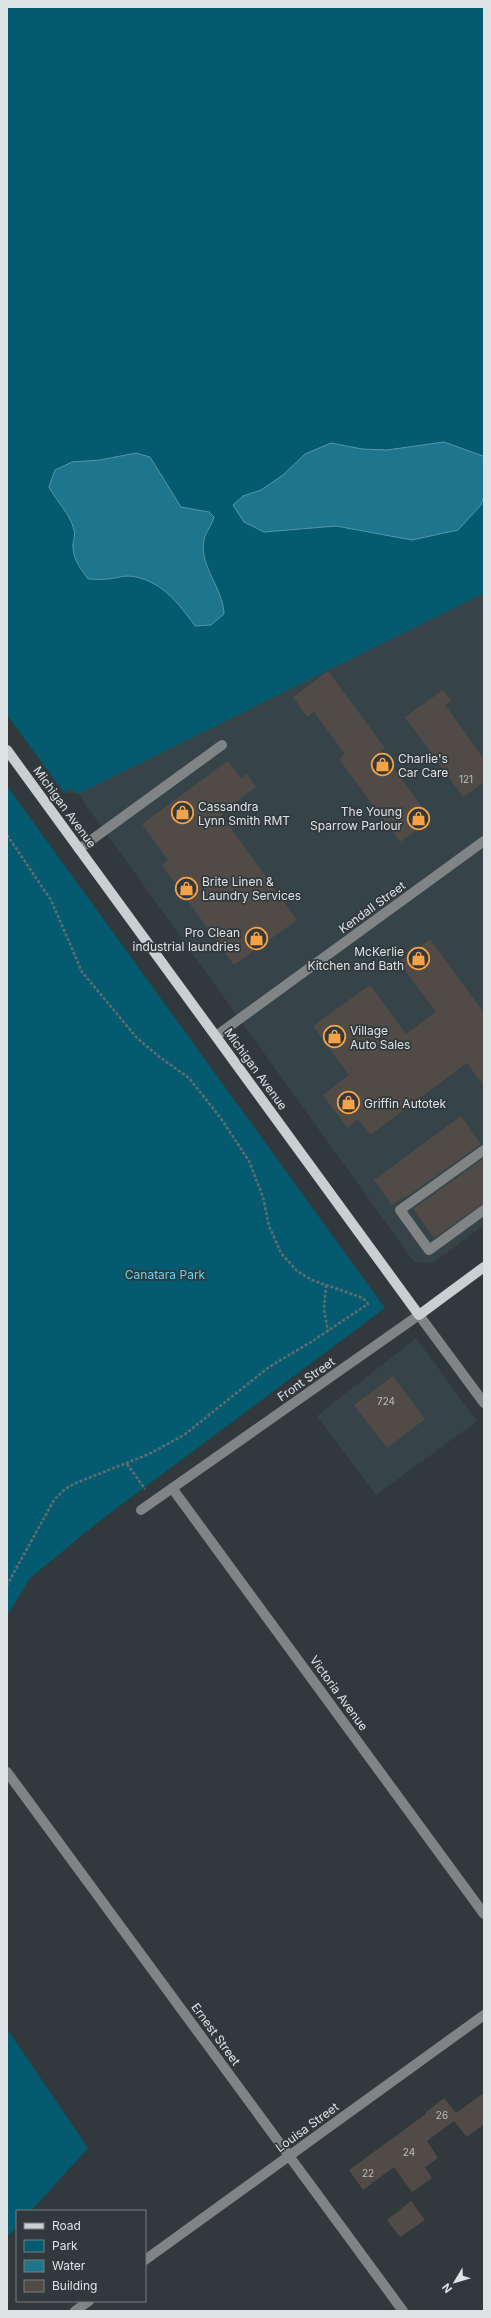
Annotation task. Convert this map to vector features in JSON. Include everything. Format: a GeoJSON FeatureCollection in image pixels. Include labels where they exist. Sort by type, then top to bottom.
{"type":"FeatureCollection","features":[{"type":"Feature","properties":{"kind":"main road","name":"Michigan Avenue"},"geometry":{"type":"LineString","coordinates":[[7,750],[420,1315]]}},
{"type":"Feature","properties":{"kind":"main road","name":"Front Street"},"geometry":{"type":"LineString","coordinates":[[420,1315],[484,1267]]}},
{"type":"Feature","properties":{"kind":"street"},"geometry":{"type":"LineString","coordinates":[[80,849],[222,745]]}},
{"type":"Feature","properties":{"kind":"street","name":"Kendall Street"},"geometry":{"type":"LineString","coordinates":[[216,1036],[484,841]]}},
{"type":"Feature","properties":{"kind":"street"},"geometry":{"type":"LineString","coordinates":[[484,1150],[400,1210],[429,1250],[484,1210]]}},
{"type":"Feature","properties":{"kind":"street","name":"Michigan Avenue"},"geometry":{"type":"LineString","coordinates":[[420,1315],[484,1403]]}},
{"type":"Feature","properties":{"kind":"street","name":"Front Street"},"geometry":{"type":"LineString","coordinates":[[141,1510],[420,1315]]}},
{"type":"Feature","properties":{"kind":"street","name":"Victoria Avenue"},"geometry":{"type":"LineString","coordinates":[[172,1488],[484,1914]]}},
{"type":"Feature","properties":{"kind":"street","name":"Ernest Street"},"geometry":{"type":"LineString","coordinates":[[7,1772],[403,2311]]}},
{"type":"Feature","properties":{"kind":"street","name":"Louisa Street"},"geometry":{"type":"LineString","coordinates":[[146,2259],[484,2015]]}},
{"type":"Feature","properties":{"kind":"street"},"geometry":{"type":"LineString","coordinates":[[75,2311],[88,2302]]}},
{"type":"Feature","properties":{"kind":"path"},"geometry":{"type":"LineString","coordinates":[[7,835],[51,900],[82,972],[137,1038],[157,1055],[189,1078],[220,1117],[249,1161],[263,1197],[269,1226],[281,1253],[297,1270],[312,1280],[363,1298],[368,1304],[328,1331],[269,1367],[184,1435],[127,1464],[65,1489],[54,1500],[7,1585]]}},
{"type":"Feature","properties":{"kind":"path"},"geometry":{"type":"LineString","coordinates":[[326,1285],[324,1309],[328,1331]]}},
{"type":"Feature","properties":{"kind":"path"},"geometry":{"type":"LineString","coordinates":[[127,1464],[145,1489]]}},
{"type":"Feature","properties":{"kind":"shaded area"},"geometry":{"type":"Polygon","coordinates":[[[484,593],[484,1225],[433,1263],[414,1262],[78,794],[64,793],[110,765],[484,593]]]}},
{"type":"Feature","properties":{"kind":"shaded area"},"geometry":{"type":"Polygon","coordinates":[[[416,1338],[477,1421],[376,1495],[317,1416],[416,1338]]]}},
{"type":"Feature","properties":{"kind":"green space"},"geometry":{"type":"Polygon","coordinates":[[[7,7],[484,7],[484,593],[78,794],[73,788],[64,793],[7,715],[7,7]]]}},
{"type":"Feature","properties":{"kind":"green space","name":"Canatara Park"},"geometry":{"type":"Polygon","coordinates":[[[7,786],[385,1308],[102,1519],[30,1578],[7,1616],[7,786]]]}},
{"type":"Feature","properties":{"kind":"green space"},"geometry":{"type":"Polygon","coordinates":[[[7,2029],[88,2148],[32,2210],[16,2210],[16,2227],[7,2237],[7,2029]]]}},
{"type":"Feature","properties":{"kind":"water"},"geometry":{"type":"Polygon","coordinates":[[[444,442],[483,456],[484,459],[484,496],[481,505],[458,530],[412,540],[336,526],[264,532],[244,522],[233,505],[243,496],[261,490],[283,475],[305,454],[331,443],[362,449],[387,450],[444,442]]]}},
{"type":"Feature","properties":{"kind":"water"},"geometry":{"type":"Polygon","coordinates":[[[136,453],[150,457],[181,507],[209,512],[214,517],[204,540],[203,550],[208,568],[223,604],[224,614],[211,625],[195,626],[175,600],[158,586],[149,581],[128,576],[112,579],[88,579],[76,561],[73,548],[74,532],[72,524],[49,487],[55,470],[72,462],[100,460],[136,453]]]}},
{"type":"Feature","properties":{"kind":"building"},"geometry":{"type":"Polygon","coordinates":[[[328,671],[385,748],[381,751],[431,819],[400,842],[339,759],[345,754],[314,712],[307,717],[293,697],[328,671]]]}},
{"type":"Feature","properties":{"kind":"building"},"geometry":{"type":"Polygon","coordinates":[[[443,690],[451,701],[445,705],[484,759],[484,782],[463,797],[405,717],[443,690]]]}},
{"type":"Feature","properties":{"kind":"building"},"geometry":{"type":"Polygon","coordinates":[[[228,761],[241,778],[247,774],[256,787],[220,813],[297,920],[234,965],[162,865],[168,860],[142,824],[228,761]]]}},
{"type":"Feature","properties":{"kind":"building"},"geometry":{"type":"Polygon","coordinates":[[[430,939],[484,1013],[484,1086],[467,1063],[370,1135],[358,1119],[347,1128],[323,1095],[349,1075],[313,1026],[370,985],[406,1034],[436,1012],[399,962],[430,939]]]}},
{"type":"Feature","properties":{"kind":"building"},"geometry":{"type":"Polygon","coordinates":[[[461,1116],[481,1144],[405,1198],[404,1197],[392,1205],[374,1180],[461,1116]]]}},
{"type":"Feature","properties":{"kind":"building"},"geometry":{"type":"Polygon","coordinates":[[[484,1158],[484,1203],[434,1238],[413,1209],[484,1158]]]}},
{"type":"Feature","properties":{"kind":"building"},"geometry":{"type":"Polygon","coordinates":[[[393,1376],[425,1419],[387,1448],[354,1405],[393,1376]]]}},
{"type":"Feature","properties":{"kind":"building"},"geometry":{"type":"Polygon","coordinates":[[[484,2093],[484,2124],[467,2137],[454,2121],[427,2141],[438,2158],[425,2167],[432,2178],[412,2192],[394,2167],[363,2190],[349,2170],[426,2114],[425,2113],[444,2098],[456,2113],[484,2093]]]}},
{"type":"Feature","properties":{"kind":"building"},"geometry":{"type":"Polygon","coordinates":[[[411,2201],[425,2220],[400,2237],[387,2220],[411,2201]]]}},
{"type":"Feature","properties":{"kind":"place","name":"Charlie's Car Care"},"geometry":{"type":"Point","coordinates":[382,765]}},
{"type":"Feature","properties":{"kind":"place","name":"Cassandra Lynn Smith RMT"},"geometry":{"type":"Point","coordinates":[182,813]}},
{"type":"Feature","properties":{"kind":"place","name":"The Young Sparrow Parlour"},"geometry":{"type":"Point","coordinates":[418,818]}},
{"type":"Feature","properties":{"kind":"place","name":"Brite Linen & Laundry Services"},"geometry":{"type":"Point","coordinates":[186,888]}},
{"type":"Feature","properties":{"kind":"place","name":"Pro Clean industrial laundries"},"geometry":{"type":"Point","coordinates":[256,939]}},
{"type":"Feature","properties":{"kind":"place","name":"McKerlie Kitchen and Bath"},"geometry":{"type":"Point","coordinates":[419,958]}},
{"type":"Feature","properties":{"kind":"place","name":"Village Auto Sales"},"geometry":{"type":"Point","coordinates":[335,1037]}},
{"type":"Feature","properties":{"kind":"place","name":"Griffin Autotek"},"geometry":{"type":"Point","coordinates":[348,1103]}}]}
